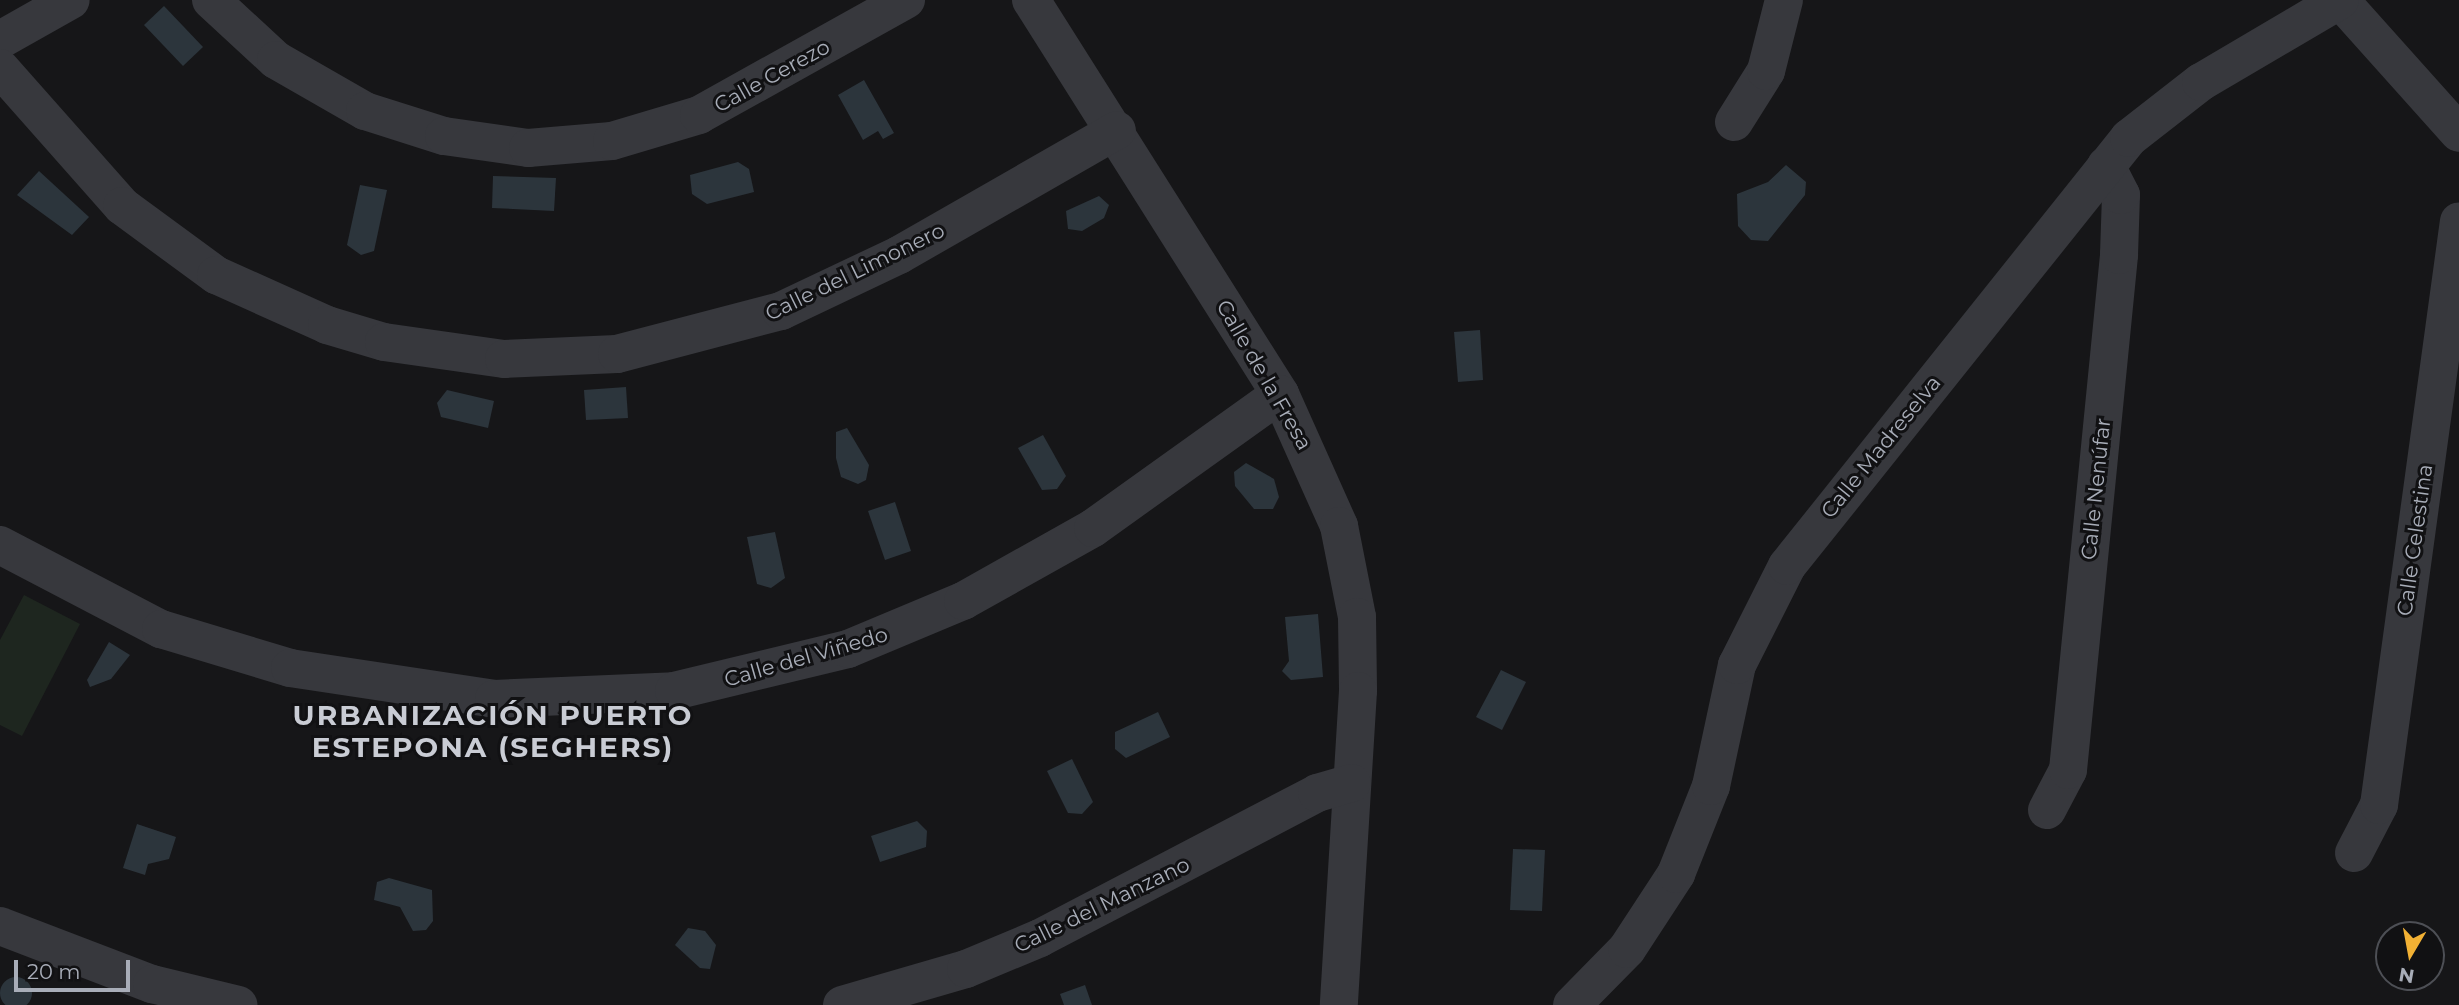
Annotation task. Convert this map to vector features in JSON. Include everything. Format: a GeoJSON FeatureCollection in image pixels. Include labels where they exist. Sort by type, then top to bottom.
{"type":"FeatureCollection","features":[{"type":"Feature","properties":{"kind":"street"},"geometry":{"type":"LineString","coordinates":[[0,40],[71,0]]}},
{"type":"Feature","properties":{"kind":"street","name":"Calle Cerezo"},"geometry":{"type":"LineString","coordinates":[[211,0],[276,60],[365,111],[444,136],[528,148],[612,141],[699,115],[906,0]]}},
{"type":"Feature","properties":{"kind":"street","name":"Calle de la Fresa"},"geometry":{"type":"LineString","coordinates":[[1031,0],[1117,130],[1280,394],[1325,484],[1350,572],[1358,679],[1339,1005]]}},
{"type":"Feature","properties":{"kind":"street"},"geometry":{"type":"LineString","coordinates":[[1734,122],[1766,71],[1784,0]]}},
{"type":"Feature","properties":{"kind":"street"},"geometry":{"type":"LineString","coordinates":[[2340,0],[2459,132]]}},
{"type":"Feature","properties":{"kind":"street","name":"Calle Madreselva"},"geometry":{"type":"LineString","coordinates":[[1572,1005],[1652,915],[1698,829],[1737,665],[1768,595],[2106,166],[2169,103],[2340,0]]}},
{"type":"Feature","properties":{"kind":"street","name":"Calle del Limonero"},"geometry":{"type":"LineString","coordinates":[[0,68],[114,198],[216,275],[327,325],[449,355],[490,358],[617,354],[781,311],[899,255],[1117,130]]}},
{"type":"Feature","properties":{"kind":"street","name":"Calle Nenúfar"},"geometry":{"type":"LineString","coordinates":[[2047,810],[2068,770],[2119,255],[2121,195],[2106,166]]}},
{"type":"Feature","properties":{"kind":"street","name":"Calle Celestina"},"geometry":{"type":"LineString","coordinates":[[2354,853],[2379,805],[2459,221]]}},
{"type":"Feature","properties":{"kind":"street","name":"Calle del Viñedo"},"geometry":{"type":"LineString","coordinates":[[0,545],[161,629],[289,668],[494,699],[674,691],[848,649],[963,601],[1093,528],[1280,394]]}},
{"type":"Feature","properties":{"kind":"street","name":"Calle del Manzano"},"geometry":{"type":"LineString","coordinates":[[842,1005],[966,969],[1040,938],[1317,793],[1352,783]]}},
{"type":"Feature","properties":{"kind":"street"},"geometry":{"type":"LineString","coordinates":[[0,926],[118,973],[238,1005]]}},
{"type":"Feature","properties":{"kind":"shaded area"},"geometry":{"type":"Polygon","coordinates":[[[164,6],[203,47],[183,66],[144,25],[164,6]]]}},
{"type":"Feature","properties":{"kind":"shaded area"},"geometry":{"type":"Polygon","coordinates":[[[864,80],[894,133],[883,139],[878,131],[863,140],[838,95],[864,80]]]}},
{"type":"Feature","properties":{"kind":"shaded area"},"geometry":{"type":"Polygon","coordinates":[[[738,162],[749,169],[754,192],[707,204],[692,194],[690,175],[738,162]]]}},
{"type":"Feature","properties":{"kind":"shaded area"},"geometry":{"type":"Polygon","coordinates":[[[1786,165],[1806,182],[1805,195],[1768,241],[1751,240],[1738,226],[1737,194],[1768,182],[1786,165]]]}},
{"type":"Feature","properties":{"kind":"shaded area"},"geometry":{"type":"Polygon","coordinates":[[[39,171],[89,217],[72,235],[17,195],[39,171]]]}},
{"type":"Feature","properties":{"kind":"shaded area"},"geometry":{"type":"Polygon","coordinates":[[[493,176],[556,178],[554,211],[492,208],[493,176]]]}},
{"type":"Feature","properties":{"kind":"shaded area"},"geometry":{"type":"Polygon","coordinates":[[[360,185],[387,190],[374,251],[361,255],[347,245],[360,185]]]}},
{"type":"Feature","properties":{"kind":"shaded area"},"geometry":{"type":"Polygon","coordinates":[[[1099,196],[1109,205],[1104,218],[1082,231],[1068,229],[1066,211],[1099,196]]]}},
{"type":"Feature","properties":{"kind":"shaded area"},"geometry":{"type":"Polygon","coordinates":[[[1480,330],[1483,380],[1458,382],[1454,332],[1480,330]]]}},
{"type":"Feature","properties":{"kind":"shaded area"},"geometry":{"type":"Polygon","coordinates":[[[626,387],[628,418],[586,420],[584,390],[626,387]]]}},
{"type":"Feature","properties":{"kind":"shaded area"},"geometry":{"type":"Polygon","coordinates":[[[447,390],[494,401],[488,428],[441,417],[437,403],[447,390]]]}},
{"type":"Feature","properties":{"kind":"shaded area"},"geometry":{"type":"Polygon","coordinates":[[[847,428],[869,465],[866,480],[858,484],[841,477],[836,458],[836,432],[847,428]]]}},
{"type":"Feature","properties":{"kind":"shaded area"},"geometry":{"type":"Polygon","coordinates":[[[1043,435],[1066,476],[1057,489],[1042,490],[1018,448],[1043,435]]]}},
{"type":"Feature","properties":{"kind":"shaded area"},"geometry":{"type":"Polygon","coordinates":[[[1246,463],[1274,479],[1279,497],[1273,509],[1254,509],[1235,486],[1234,472],[1246,463]]]}},
{"type":"Feature","properties":{"kind":"shaded area"},"geometry":{"type":"Polygon","coordinates":[[[895,502],[911,551],[885,560],[868,511],[895,502]]]}},
{"type":"Feature","properties":{"kind":"shaded area"},"geometry":{"type":"Polygon","coordinates":[[[775,532],[785,578],[771,588],[757,584],[747,537],[775,532]]]}},
{"type":"Feature","properties":{"kind":"shaded area"},"geometry":{"type":"Polygon","coordinates":[[[24,595],[80,624],[22,736],[0,725],[0,640],[24,595]]]}},
{"type":"Feature","properties":{"kind":"shaded area"},"geometry":{"type":"Polygon","coordinates":[[[1318,614],[1323,677],[1291,680],[1282,671],[1289,661],[1285,617],[1318,614]]]}},
{"type":"Feature","properties":{"kind":"shaded area"},"geometry":{"type":"Polygon","coordinates":[[[109,642],[130,655],[111,679],[90,687],[87,680],[109,642]]]}},
{"type":"Feature","properties":{"kind":"shaded area"},"geometry":{"type":"Polygon","coordinates":[[[1501,670],[1526,682],[1502,730],[1476,717],[1501,670]]]}},
{"type":"Feature","properties":{"kind":"shaded area"},"geometry":{"type":"Polygon","coordinates":[[[1158,712],[1170,737],[1126,758],[1115,749],[1115,732],[1158,712]]]}},
{"type":"Feature","properties":{"kind":"shaded area"},"geometry":{"type":"Polygon","coordinates":[[[1072,759],[1093,802],[1082,814],[1068,813],[1047,771],[1072,759]]]}},
{"type":"Feature","properties":{"kind":"shaded area"},"geometry":{"type":"Polygon","coordinates":[[[917,821],[927,831],[926,847],[880,862],[871,836],[917,821]]]}},
{"type":"Feature","properties":{"kind":"shaded area"},"geometry":{"type":"Polygon","coordinates":[[[137,824],[176,837],[169,859],[148,864],[145,875],[123,868],[137,824]]]}},
{"type":"Feature","properties":{"kind":"shaded area"},"geometry":{"type":"Polygon","coordinates":[[[1513,849],[1545,850],[1542,911],[1510,910],[1513,849]]]}},
{"type":"Feature","properties":{"kind":"shaded area"},"geometry":{"type":"Polygon","coordinates":[[[389,878],[432,890],[433,921],[426,930],[413,931],[400,907],[374,900],[377,882],[389,878]]]}},
{"type":"Feature","properties":{"kind":"shaded area"},"geometry":{"type":"Polygon","coordinates":[[[688,928],[705,931],[716,945],[710,969],[700,968],[675,945],[688,928]]]}},
{"type":"Feature","properties":{"kind":"shaded area"},"geometry":{"type":"Polygon","coordinates":[[[16,977],[27,982],[32,993],[27,1004],[16,1009],[5,1004],[0,993],[5,982],[16,977]]]}},
{"type":"Feature","properties":{"kind":"shaded area"},"geometry":{"type":"Polygon","coordinates":[[[1085,985],[1092,1005],[1064,1005],[1060,994],[1085,985]]]}},
{"type":"Feature","properties":{"kind":"district","name":"URBANIZACIÓN PUERTO ESTEPONA (SEGHERS)"},"geometry":{"type":"Point","coordinates":[493,731]}}]}
